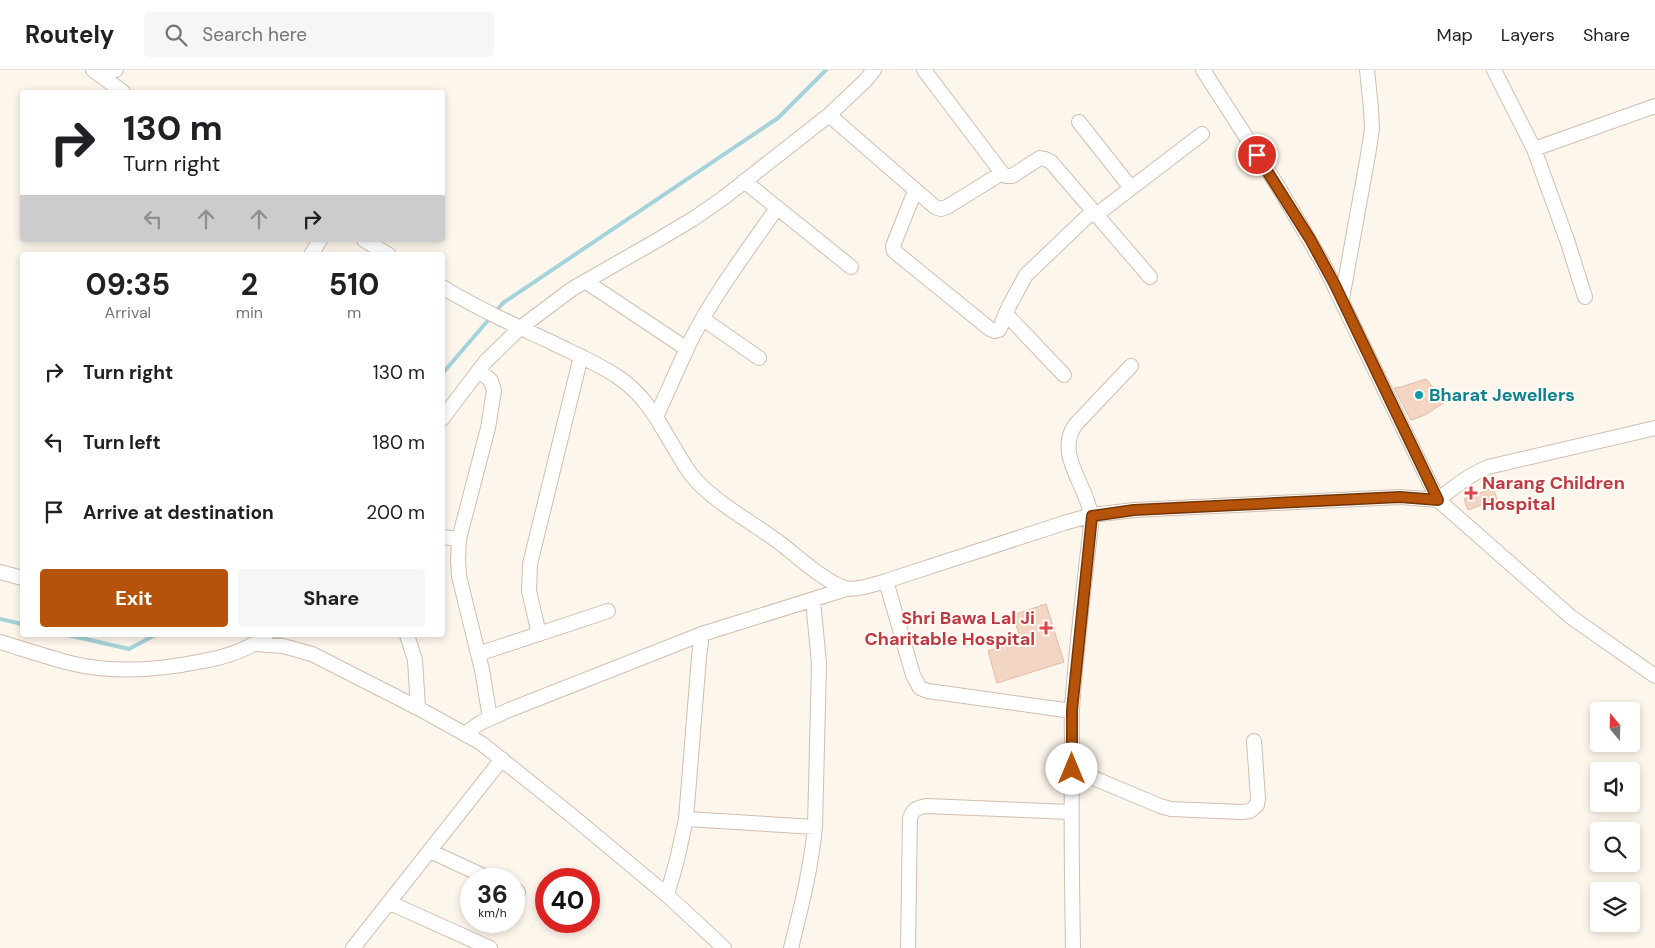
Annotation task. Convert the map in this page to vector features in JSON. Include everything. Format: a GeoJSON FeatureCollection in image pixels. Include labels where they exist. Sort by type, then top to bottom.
{"type":"FeatureCollection","features":[{"type":"Feature","properties":{"kind":"street"},"geometry":{"type":"LineString","coordinates":[[95,71],[116,70]]}},
{"type":"Feature","properties":{"kind":"street"},"geometry":{"type":"LineString","coordinates":[[445,415],[515,325],[572,289],[692,219],[829,115],[874,70]]}},
{"type":"Feature","properties":{"kind":"street"},"geometry":{"type":"LineString","coordinates":[[924,70],[1002,173],[1006,176],[1012,176],[1040,158],[1045,158],[1051,162],[1150,276]]}},
{"type":"Feature","properties":{"kind":"street"},"geometry":{"type":"LineString","coordinates":[[1203,70],[1310,239],[1342,299],[1438,500],[1571,617],[1655,676]]}},
{"type":"Feature","properties":{"kind":"street"},"geometry":{"type":"LineString","coordinates":[[1342,299],[1372,129],[1367,70]]}},
{"type":"Feature","properties":{"kind":"street"},"geometry":{"type":"LineString","coordinates":[[1494,70],[1534,150],[1567,240],[1585,297]]}},
{"type":"Feature","properties":{"kind":"street"},"geometry":{"type":"LineString","coordinates":[[95,71],[120,90]]}},
{"type":"Feature","properties":{"kind":"street"},"geometry":{"type":"LineString","coordinates":[[1534,150],[1655,106]]}},
{"type":"Feature","properties":{"kind":"street"},"geometry":{"type":"LineString","coordinates":[[829,115],[930,204],[941,208],[947,207],[1002,173]]}},
{"type":"Feature","properties":{"kind":"street"},"geometry":{"type":"LineString","coordinates":[[1079,122],[1131,188]]}},
{"type":"Feature","properties":{"kind":"street"},"geometry":{"type":"LineString","coordinates":[[915,191],[893,246],[894,251],[990,330],[995,331],[999,330],[1017,289],[1026,276],[1095,213],[1202,134]]}},
{"type":"Feature","properties":{"kind":"street"},"geometry":{"type":"LineString","coordinates":[[744,181],[851,267]]}},
{"type":"Feature","properties":{"kind":"street"},"geometry":{"type":"LineString","coordinates":[[656,417],[703,319],[724,284],[777,208]]}},
{"type":"Feature","properties":{"kind":"street"},"geometry":{"type":"LineString","coordinates":[[367,242],[384,252]]}},
{"type":"Feature","properties":{"kind":"street"},"geometry":{"type":"LineString","coordinates":[[586,281],[687,349]]}},
{"type":"Feature","properties":{"kind":"street"},"geometry":{"type":"LineString","coordinates":[[445,289],[475,306],[580,356],[618,377],[641,396],[691,474],[710,494],[828,579],[846,588]]}},
{"type":"Feature","properties":{"kind":"street"},"geometry":{"type":"LineString","coordinates":[[1006,314],[1064,375]]}},
{"type":"Feature","properties":{"kind":"street"},"geometry":{"type":"LineString","coordinates":[[703,319],[759,358]]}},
{"type":"Feature","properties":{"kind":"street"},"geometry":{"type":"LineString","coordinates":[[539,634],[529,591],[530,564],[580,356]]}},
{"type":"Feature","properties":{"kind":"street"},"geometry":{"type":"LineString","coordinates":[[1073,948],[1072,710],[1092,516],[1069,454],[1067,443],[1069,433],[1075,425],[1131,366]]}},
{"type":"Feature","properties":{"kind":"street"},"geometry":{"type":"LineString","coordinates":[[479,370],[491,381],[494,391],[488,428],[459,539],[458,559],[459,576],[478,654],[490,718]]}},
{"type":"Feature","properties":{"kind":"street"},"geometry":{"type":"LineString","coordinates":[[465,734],[490,718],[702,634],[846,588],[886,581],[1092,516],[1134,510],[1400,497],[1438,500],[1462,480],[1488,467],[1655,428]]}},
{"type":"Feature","properties":{"kind":"street"},"geometry":{"type":"LineString","coordinates":[[445,537],[459,539]]}},
{"type":"Feature","properties":{"kind":"street"},"geometry":{"type":"LineString","coordinates":[[0,572],[20,577]]}},
{"type":"Feature","properties":{"kind":"street"},"geometry":{"type":"LineString","coordinates":[[886,581],[913,675],[920,688],[928,691],[1072,710]]}},
{"type":"Feature","properties":{"kind":"street"},"geometry":{"type":"LineString","coordinates":[[791,948],[806,890],[815,828],[819,664],[813,600]]}},
{"type":"Feature","properties":{"kind":"street"},"geometry":{"type":"LineString","coordinates":[[478,654],[608,612]]}},
{"type":"Feature","properties":{"kind":"street"},"geometry":{"type":"LineString","coordinates":[[667,895],[686,819],[702,634]]}},
{"type":"Feature","properties":{"kind":"street"},"geometry":{"type":"LineString","coordinates":[[408,637],[415,660],[418,708]]}},
{"type":"Feature","properties":{"kind":"street"},"geometry":{"type":"LineString","coordinates":[[0,642],[71,663],[114,670],[140,670],[180,666],[211,660],[242,651],[261,640],[312,654],[418,708],[481,743],[667,895],[724,948]]}},
{"type":"Feature","properties":{"kind":"street"},"geometry":{"type":"LineString","coordinates":[[1072,769],[1171,809],[1215,812],[1250,811],[1257,805],[1258,798],[1254,741]]}},
{"type":"Feature","properties":{"kind":"street"},"geometry":{"type":"LineString","coordinates":[[353,948],[502,759]]}},
{"type":"Feature","properties":{"kind":"street"},"geometry":{"type":"LineString","coordinates":[[908,948],[910,818],[916,808],[926,806],[1071,812]]}},
{"type":"Feature","properties":{"kind":"street"},"geometry":{"type":"LineString","coordinates":[[686,819],[815,828]]}},
{"type":"Feature","properties":{"kind":"street"},"geometry":{"type":"LineString","coordinates":[[430,850],[467,868]]}},
{"type":"Feature","properties":{"kind":"street"},"geometry":{"type":"LineString","coordinates":[[390,902],[490,948]]}},
{"type":"Feature","properties":{"kind":"building","name":"Bharat Jewellers"},"geometry":{"type":"Polygon","coordinates":[[[1426,379],[1445,402],[1425,415],[1411,420],[1394,388],[1426,379]]]}},
{"type":"Feature","properties":{"kind":"building"},"geometry":{"type":"Polygon","coordinates":[[[1493,488],[1497,499],[1468,510],[1464,499],[1493,488]]]}},
{"type":"Feature","properties":{"kind":"building"},"geometry":{"type":"Polygon","coordinates":[[[1046,604],[1064,662],[997,683],[988,651],[1021,641],[1013,615],[1046,604]]]}},
{"type":"Feature","properties":{"kind":"waterway"},"geometry":{"type":"LineString","coordinates":[[445,371],[503,303],[778,118],[826,70]]}},
{"type":"Feature","properties":{"kind":"waterway"},"geometry":{"type":"LineString","coordinates":[[0,619],[20,624]]}},
{"type":"Feature","properties":{"kind":"waterway"},"geometry":{"type":"LineString","coordinates":[[77,637],[129,649],[151,637]]}},
{"type":"Feature","properties":{"kind":"place","name":"Bharat Jewellers"},"geometry":{"type":"Point","coordinates":[1419,395]}},
{"type":"Feature","properties":{"kind":"place","name":"Narang Children Hospital"},"geometry":{"type":"Point","coordinates":[1471,493]}},
{"type":"Feature","properties":{"kind":"place","name":"Shri Bawa Lal Ji Charitable Hospital"},"geometry":{"type":"Point","coordinates":[1046,628]}},
{"type":"Feature","properties":{"kind":"route"},"geometry":{"type":"LineString","coordinates":[[1072,769],[1072,710],[1092,516],[1134,510],[1400,497],[1438,500],[1334,283],[1310,239],[1257,155]]}}]}
